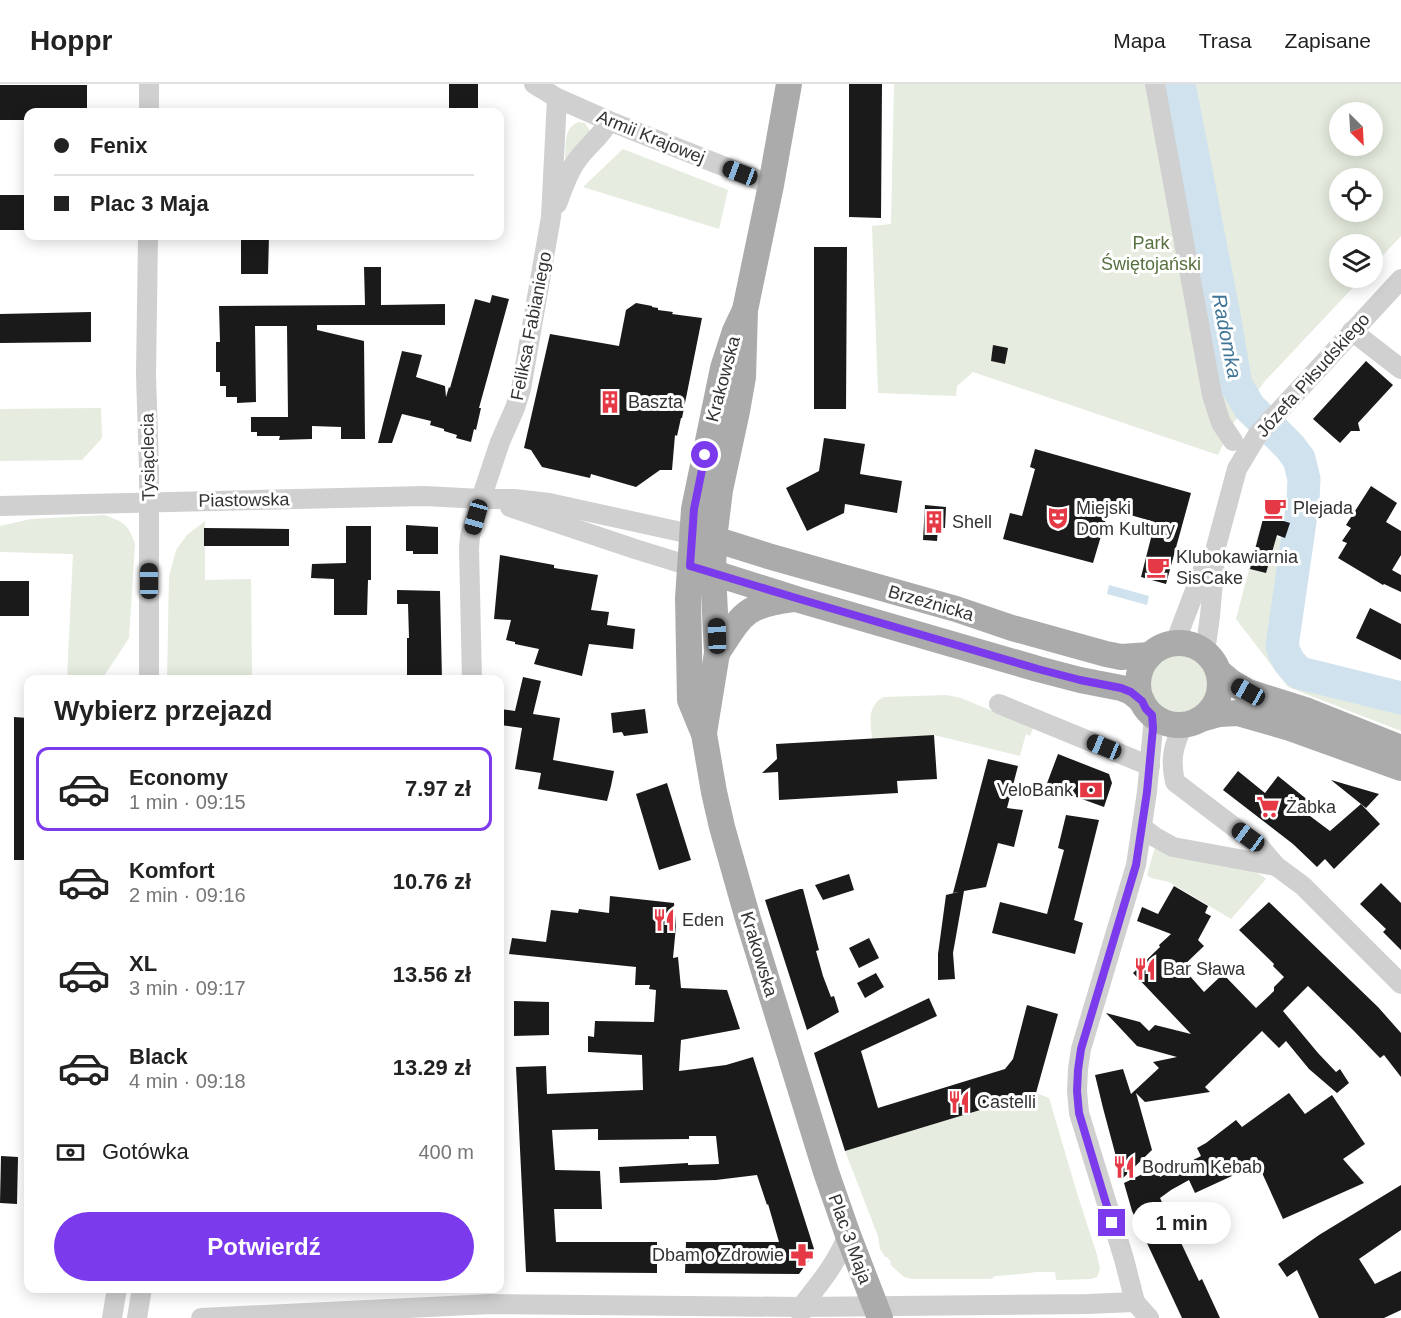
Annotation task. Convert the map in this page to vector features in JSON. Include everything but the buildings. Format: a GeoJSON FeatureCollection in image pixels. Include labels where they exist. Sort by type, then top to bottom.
{"type":"FeatureCollection","features":[{"type":"Feature","properties":{"kind":"main road","name":"Krakowska"},"geometry":{"type":"LineString","coordinates":[[704,734],[717,653],[701,570],[703,536],[698,487],[723,368],[735,331],[745,310],[789,84]]}},
{"type":"Feature","properties":{"kind":"main road","name":"Brzeźnicka"},"geometry":{"type":"LineString","coordinates":[[703,536],[1106,654],[1121,657],[1150,655]]}},
{"type":"Feature","properties":{"kind":"main road","name":"Krakowska"},"geometry":{"type":"LineString","coordinates":[[701,570],[688,598],[690,700],[704,734],[722,826],[748,919],[826,1172]]}},
{"type":"Feature","properties":{"kind":"main road","name":"Brzeźnicka"},"geometry":{"type":"LineString","coordinates":[[701,570],[1038,669],[1121,688],[1131,692],[1147,708]]}},
{"type":"Feature","properties":{"kind":"main road"},"geometry":{"type":"LineString","coordinates":[[717,653],[736,623],[750,610],[772,602],[796,598]]}},
{"type":"Feature","properties":{"kind":"main road"},"geometry":{"type":"LineString","coordinates":[[1401,748],[1308,711],[1248,692],[1230,682],[1196,646],[1186,643],[1175,643],[1157,649],[1143,665],[1139,677],[1138,689],[1147,708],[1162,721],[1172,724],[1192,722],[1220,714],[1239,713],[1290,728],[1401,768]]}},
{"type":"Feature","properties":{"kind":"main road"},"geometry":{"type":"LineString","coordinates":[[1192,722],[1209,712],[1219,693],[1220,683],[1212,662]]}},
{"type":"Feature","properties":{"kind":"main road","name":"Plac 3 Maja"},"geometry":{"type":"LineString","coordinates":[[826,1172],[877,1312]]}},
{"type":"Feature","properties":{"kind":"street"},"geometry":{"type":"LineString","coordinates":[[148,108],[149,84]]}},
{"type":"Feature","properties":{"kind":"street","name":"Armii Krajowej"},"geometry":{"type":"LineString","coordinates":[[534,84],[557,98],[609,121],[771,185]]}},
{"type":"Feature","properties":{"kind":"street"},"geometry":{"type":"LineString","coordinates":[[1155,84],[1212,395],[1221,423],[1233,441]]}},
{"type":"Feature","properties":{"kind":"street","name":"Feliksa Fabianiego"},"geometry":{"type":"LineString","coordinates":[[472,675],[470,536],[484,499],[500,442],[521,389],[551,217],[557,98]]}},
{"type":"Feature","properties":{"kind":"street","name":"Feliksa Fabianiego"},"geometry":{"type":"LineString","coordinates":[[551,217],[577,159],[603,132],[609,121]]}},
{"type":"Feature","properties":{"kind":"street","name":"Tysiąclecia"},"geometry":{"type":"LineString","coordinates":[[148,240],[146,375],[149,675]]}},
{"type":"Feature","properties":{"kind":"street","name":"Józefa Piłsudskiego"},"geometry":{"type":"LineString","coordinates":[[1212,662],[1210,616],[1216,547],[1237,469],[1258,435],[1276,414],[1401,279]]}},
{"type":"Feature","properties":{"kind":"street"},"geometry":{"type":"LineString","coordinates":[[1352,331],[1401,369]]}},
{"type":"Feature","properties":{"kind":"street","name":"Piastowska"},"geometry":{"type":"LineString","coordinates":[[0,506],[425,496],[514,499],[549,503],[703,536]]}},
{"type":"Feature","properties":{"kind":"street","name":"Piastowska"},"geometry":{"type":"LineString","coordinates":[[484,499],[701,570]]}},
{"type":"Feature","properties":{"kind":"street","name":"Józefa Piłsudskiego"},"geometry":{"type":"LineString","coordinates":[[1175,643],[1205,564],[1216,547]]}},
{"type":"Feature","properties":{"kind":"street"},"geometry":{"type":"LineString","coordinates":[[999,705],[1150,766]]}},
{"type":"Feature","properties":{"kind":"street"},"geometry":{"type":"LineString","coordinates":[[1147,708],[1153,728],[1143,828],[1136,865],[1081,1049],[1077,1091],[1079,1113],[1135,1302],[1149,1318]]}},
{"type":"Feature","properties":{"kind":"street"},"geometry":{"type":"LineString","coordinates":[[1192,722],[1174,748],[1172,765],[1175,782],[1259,846],[1276,866],[1303,886],[1401,984]]}},
{"type":"Feature","properties":{"kind":"street"},"geometry":{"type":"LineString","coordinates":[[1147,792],[1175,782]]}},
{"type":"Feature","properties":{"kind":"street"},"geometry":{"type":"LineString","coordinates":[[1143,828],[1173,847],[1276,866]]}},
{"type":"Feature","properties":{"kind":"street"},"geometry":{"type":"LineString","coordinates":[[801,1312],[840,1254],[848,1235]]}},
{"type":"Feature","properties":{"kind":"street"},"geometry":{"type":"LineString","coordinates":[[112,1318],[116,1293]]}},
{"type":"Feature","properties":{"kind":"street"},"geometry":{"type":"LineString","coordinates":[[137,1318],[141,1293]]}},
{"type":"Feature","properties":{"kind":"street","name":"Plac 3 Maja"},"geometry":{"type":"LineString","coordinates":[[877,1312],[1135,1302]]}},
{"type":"Feature","properties":{"kind":"street"},"geometry":{"type":"LineString","coordinates":[[201,1318],[309,1315],[491,1303],[877,1312]]}},
{"type":"Feature","properties":{"kind":"green space","name":"Park Świętojański"},"geometry":{"type":"Polygon","coordinates":[[[894,84],[1401,84],[1401,236],[1383,255],[1383,234],[1329,234],[1329,288],[1353,288],[1265,381],[1232,425],[1218,455],[973,372],[957,386],[956,396],[878,393],[872,226],[891,224],[894,84]]]}},
{"type":"Feature","properties":{"kind":"green space"},"geometry":{"type":"Polygon","coordinates":[[[585,123],[590,131],[567,161],[565,160],[568,133],[574,124],[585,123]]]}},
{"type":"Feature","properties":{"kind":"green space"},"geometry":{"type":"Polygon","coordinates":[[[623,149],[728,190],[719,229],[583,187],[623,149]]]}},
{"type":"Feature","properties":{"kind":"green space"},"geometry":{"type":"Polygon","coordinates":[[[101,408],[102,438],[82,460],[0,461],[0,409],[101,408]]]}},
{"type":"Feature","properties":{"kind":"green space"},"geometry":{"type":"Polygon","coordinates":[[[104,515],[124,525],[130,532],[135,544],[129,638],[105,675],[67,675],[73,554],[0,552],[0,526],[31,519],[104,515]]]}},
{"type":"Feature","properties":{"kind":"green space"},"geometry":{"type":"Polygon","coordinates":[[[205,521],[205,580],[251,579],[252,675],[167,675],[169,577],[176,550],[187,535],[205,521]]]}},
{"type":"Feature","properties":{"kind":"green space"},"geometry":{"type":"Polygon","coordinates":[[[1259,531],[1305,547],[1290,642],[1292,659],[1304,666],[1401,689],[1401,731],[1288,687],[1236,619],[1259,531]]]}},
{"type":"Feature","properties":{"kind":"green space"},"geometry":{"type":"Polygon","coordinates":[[[1179,654],[1195,659],[1203,667],[1208,683],[1203,699],[1195,707],[1179,712],[1163,707],[1155,699],[1150,683],[1155,667],[1163,659],[1179,654]]]}},
{"type":"Feature","properties":{"kind":"green space"},"geometry":{"type":"Polygon","coordinates":[[[947,695],[961,698],[1033,728],[1030,736],[1026,734],[1020,756],[934,735],[872,739],[872,711],[883,697],[947,695]]]}},
{"type":"Feature","properties":{"kind":"green space"},"geometry":{"type":"Polygon","coordinates":[[[1155,847],[1251,868],[1266,879],[1231,919],[1169,882],[1147,875],[1155,847]]]}},
{"type":"Feature","properties":{"kind":"green space"},"geometry":{"type":"Polygon","coordinates":[[[1036,1093],[1049,1098],[1097,1255],[1100,1269],[1097,1277],[1056,1280],[1055,1272],[1036,1272],[995,1276],[991,1279],[904,1277],[890,1264],[891,1262],[880,1249],[878,1236],[845,1151],[1036,1093]]]}},
{"type":"Feature","properties":{"kind":"water"},"geometry":{"type":"Polygon","coordinates":[[[1109,585],[1149,596],[1147,605],[1107,594],[1109,585]]]}},
{"type":"Feature","properties":{"kind":"waterway","name":"Radomka"},"geometry":{"type":"LineString","coordinates":[[1179,84],[1236,385],[1250,408],[1290,447],[1299,459],[1304,479],[1303,501],[1282,646],[1287,658],[1300,673],[1401,698]]}},
{"type":"Feature","properties":{"kind":"place","name":"Baszta"},"geometry":{"type":"Point","coordinates":[610,402]}},
{"type":"Feature","properties":{"kind":"place","name":"Plejada"},"geometry":{"type":"Point","coordinates":[1275,508]}},
{"type":"Feature","properties":{"kind":"place","name":"Miejski Dom Kultury"},"geometry":{"type":"Point","coordinates":[1058,518]}},
{"type":"Feature","properties":{"kind":"place","name":"Shell"},"geometry":{"type":"Point","coordinates":[934,522]}},
{"type":"Feature","properties":{"kind":"place","name":"Klubokawiarnia SisCake"},"geometry":{"type":"Point","coordinates":[1158,567]}},
{"type":"Feature","properties":{"kind":"place","name":"VeloBank"},"geometry":{"type":"Point","coordinates":[1091,790]}},
{"type":"Feature","properties":{"kind":"place","name":"Żabka"},"geometry":{"type":"Point","coordinates":[1268,807]}},
{"type":"Feature","properties":{"kind":"place","name":"Eden"},"geometry":{"type":"Point","coordinates":[664,920]}},
{"type":"Feature","properties":{"kind":"place","name":"Bar Sława"},"geometry":{"type":"Point","coordinates":[1145,969]}},
{"type":"Feature","properties":{"kind":"place","name":"Castelli"},"geometry":{"type":"Point","coordinates":[959,1102]}},
{"type":"Feature","properties":{"kind":"place","name":"Bodrum Kebab"},"geometry":{"type":"Point","coordinates":[1124,1167]}},
{"type":"Feature","properties":{"kind":"place","name":"Dbam o Zdrowie"},"geometry":{"type":"Point","coordinates":[802,1255]}},
{"type":"Feature","properties":{"kind":"route"},"geometry":{"type":"LineString","coordinates":[[705,455],[694,509],[690,566],[1038,669],[1121,688],[1131,692],[1142,701],[1152,715],[1153,728],[1147,792],[1136,865],[1081,1049],[1078,1070],[1079,1113],[1112,1223]]}}]}
